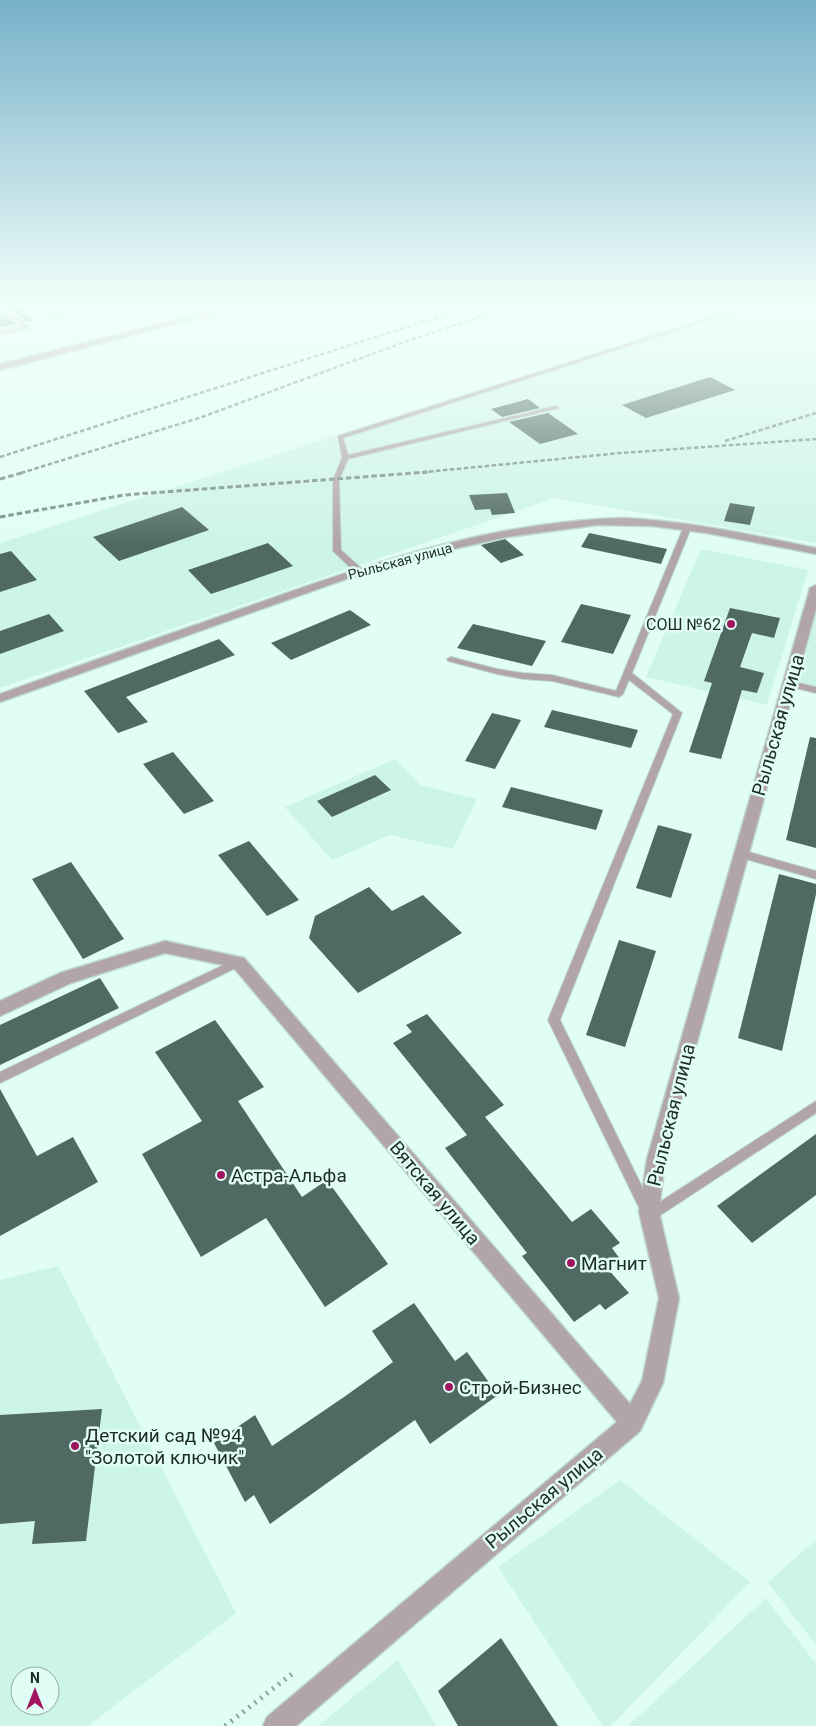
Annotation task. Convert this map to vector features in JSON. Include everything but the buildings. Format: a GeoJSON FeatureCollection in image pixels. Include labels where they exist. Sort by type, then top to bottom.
{"type":"FeatureCollection","features":[{"type":"Feature","properties":{"kind":"street","name":"Рыльская улица"},"geometry":{"type":"LineString","coordinates":[[0,698],[359,571],[396,560],[524,530],[598,522],[645,523],[688,528],[816,550]]}},
{"type":"Feature","properties":{"kind":"street","name":"Рыльская улица"},"geometry":{"type":"LineString","coordinates":[[276,1726],[632,1423],[652,1383],[669,1298],[649,1212],[656,1159],[816,588]]}},
{"type":"Feature","properties":{"kind":"street"},"geometry":{"type":"LineString","coordinates":[[0,1010],[66,978],[165,947],[238,962]]}},
{"type":"Feature","properties":{"kind":"street","name":"Вятская улица"},"geometry":{"type":"LineString","coordinates":[[238,962],[632,1423]]}},
{"type":"Feature","properties":{"kind":"lane"},"geometry":{"type":"LineString","coordinates":[[359,571],[337,551],[336,480],[345,458],[340,437],[504,385]]}},
{"type":"Feature","properties":{"kind":"lane"},"geometry":{"type":"LineString","coordinates":[[345,458],[556,408]]}},
{"type":"Feature","properties":{"kind":"lane"},"geometry":{"type":"LineString","coordinates":[[451,659],[497,671],[523,676],[552,678],[619,694],[688,528]]}},
{"type":"Feature","properties":{"kind":"lane"},"geometry":{"type":"LineString","coordinates":[[627,674],[678,714],[554,1020],[650,1216],[816,1106]]}},
{"type":"Feature","properties":{"kind":"lane"},"geometry":{"type":"LineString","coordinates":[[790,684],[816,690]]}},
{"type":"Feature","properties":{"kind":"lane"},"geometry":{"type":"LineString","coordinates":[[742,854],[816,875]]}},
{"type":"Feature","properties":{"kind":"lane"},"geometry":{"type":"LineString","coordinates":[[0,1078],[238,962]]}},
{"type":"Feature","properties":{"kind":"path"},"geometry":{"type":"LineString","coordinates":[[225,1726],[292,1674]]}},
{"type":"Feature","properties":{"kind":"shaded area"},"geometry":{"type":"Polygon","coordinates":[[[495,385],[816,385],[816,543],[555,498],[0,688],[0,543],[495,385]]]}},
{"type":"Feature","properties":{"kind":"shaded area","name":"СОШ №62"},"geometry":{"type":"Polygon","coordinates":[[[701,549],[808,570],[767,705],[646,677],[701,549]]]}},
{"type":"Feature","properties":{"kind":"shaded area"},"geometry":{"type":"Polygon","coordinates":[[[816,611],[816,692],[798,687],[816,611]]]}},
{"type":"Feature","properties":{"kind":"shaded area"},"geometry":{"type":"Polygon","coordinates":[[[395,759],[420,785],[477,799],[453,849],[390,835],[332,860],[285,807],[395,759]]]}},
{"type":"Feature","properties":{"kind":"shaded area","name":"Детский сад №94 \"Золотой ключик\""},"geometry":{"type":"Polygon","coordinates":[[[58,1266],[236,1613],[88,1726],[0,1726],[0,1280],[58,1266]]]}},
{"type":"Feature","properties":{"kind":"shaded area"},"geometry":{"type":"Polygon","coordinates":[[[620,1480],[750,1582],[611,1726],[603,1726],[498,1567],[620,1480]]]}},
{"type":"Feature","properties":{"kind":"shaded area"},"geometry":{"type":"Polygon","coordinates":[[[816,1540],[816,1645],[768,1582],[816,1540]]]}},
{"type":"Feature","properties":{"kind":"shaded area"},"geometry":{"type":"Polygon","coordinates":[[[766,1598],[816,1664],[816,1726],[628,1726],[766,1598]]]}},
{"type":"Feature","properties":{"kind":"shaded area"},"geometry":{"type":"Polygon","coordinates":[[[398,1660],[436,1726],[318,1726],[398,1660]]]}},
{"type":"Feature","properties":{"kind":"railway"},"geometry":{"type":"LineString","coordinates":[[0,457],[227,385]]}},
{"type":"Feature","properties":{"kind":"railway"},"geometry":{"type":"LineString","coordinates":[[21,473],[202,417],[290,385]]}},
{"type":"Feature","properties":{"kind":"railway"},"geometry":{"type":"LineString","coordinates":[[725,441],[816,413]]}},
{"type":"Feature","properties":{"kind":"railway"},"geometry":{"type":"LineString","coordinates":[[416,473],[620,453],[816,439]]}},
{"type":"Feature","properties":{"kind":"railway"},"geometry":{"type":"LineString","coordinates":[[0,479],[25,472]]}},
{"type":"Feature","properties":{"kind":"railway"},"geometry":{"type":"LineString","coordinates":[[416,473],[428,472]]}},
{"type":"Feature","properties":{"kind":"railway"},"geometry":{"type":"LineString","coordinates":[[0,517],[124,495],[416,473]]}},
{"type":"Feature","properties":{"kind":"place","name":"СОШ №62"},"geometry":{"type":"Point","coordinates":[731,624]}},
{"type":"Feature","properties":{"kind":"place","name":"Астра-Альфа"},"geometry":{"type":"Point","coordinates":[221,1175]}},
{"type":"Feature","properties":{"kind":"place","name":"Магнит"},"geometry":{"type":"Point","coordinates":[571,1263]}},
{"type":"Feature","properties":{"kind":"place","name":"Строй-Бизнес"},"geometry":{"type":"Point","coordinates":[449,1387]}},
{"type":"Feature","properties":{"kind":"place","name":"Детский сад №94 \"Золотой ключик\""},"geometry":{"type":"Point","coordinates":[75,1446]}}]}
